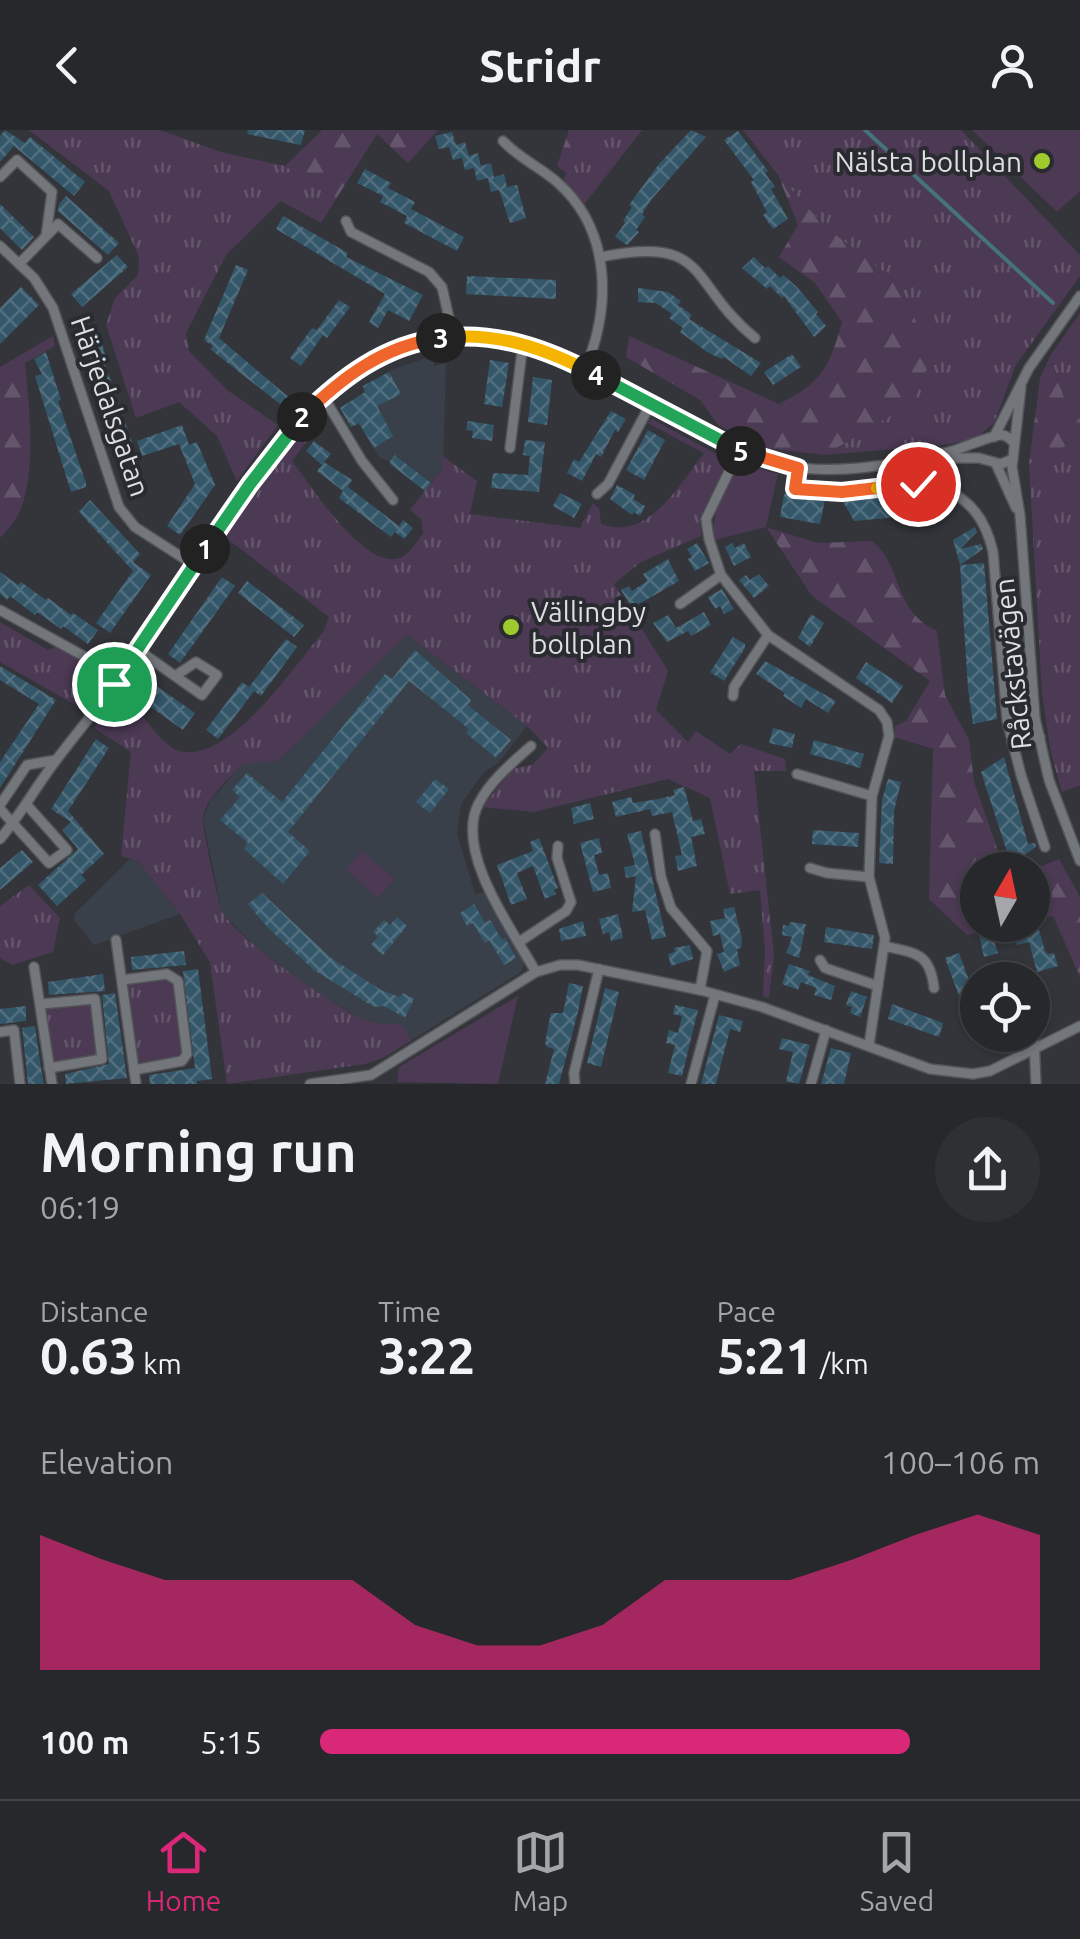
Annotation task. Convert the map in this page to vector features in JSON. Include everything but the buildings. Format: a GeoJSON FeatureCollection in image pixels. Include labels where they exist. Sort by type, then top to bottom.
{"type":"FeatureCollection","features":[{"type":"Feature","properties":{"kind":"street"},"geometry":{"type":"LineString","coordinates":[[504,141],[518,157],[557,182],[578,206],[601,257],[604,275],[600,323],[586,370]]}},
{"type":"Feature","properties":{"kind":"street"},"geometry":{"type":"LineString","coordinates":[[0,177],[17,160],[52,192],[46,236]]}},
{"type":"Feature","properties":{"kind":"street"},"geometry":{"type":"LineString","coordinates":[[346,221],[352,232],[429,272],[442,288],[453,336]]}},
{"type":"Feature","properties":{"kind":"street"},"geometry":{"type":"LineString","coordinates":[[19,264],[58,224],[96,258]]}},
{"type":"Feature","properties":{"kind":"street","name":"Härjedalsgatan"},"geometry":{"type":"LineString","coordinates":[[0,246],[34,278],[53,308],[119,507],[135,527],[194,565]]}},
{"type":"Feature","properties":{"kind":"street"},"geometry":{"type":"LineString","coordinates":[[601,257],[652,251],[668,252],[690,262],[734,320],[755,338]]}},
{"type":"Feature","properties":{"kind":"street"},"geometry":{"type":"LineString","coordinates":[[994,463],[986,453],[992,438],[1035,358],[1080,296]]}},
{"type":"Feature","properties":{"kind":"street"},"geometry":{"type":"LineString","coordinates":[[0,839],[120,676],[293,426],[323,396],[376,357],[422,340],[453,336],[523,343],[586,370],[739,451],[798,468],[829,470],[927,458],[980,458],[1006,464],[1013,458],[1020,387]]}},
{"type":"Feature","properties":{"kind":"street"},"geometry":{"type":"LineString","coordinates":[[510,448],[523,343]]}},
{"type":"Feature","properties":{"kind":"street"},"geometry":{"type":"LineString","coordinates":[[323,396],[362,462],[393,500]]}},
{"type":"Feature","properties":{"kind":"street"},"geometry":{"type":"LineString","coordinates":[[597,494],[608,484],[650,405]]}},
{"type":"Feature","properties":{"kind":"street"},"geometry":{"type":"LineString","coordinates":[[927,458],[1003,435],[1014,443]]}},
{"type":"Feature","properties":{"kind":"street"},"geometry":{"type":"LineString","coordinates":[[739,451],[706,518],[721,575],[768,635],[879,710],[888,722],[872,796],[869,877],[884,946],[869,1044]]}},
{"type":"Feature","properties":{"kind":"street","name":"Råckstavägen"},"geometry":{"type":"LineString","coordinates":[[1013,458],[1040,737],[1049,780],[1080,861]]}},
{"type":"Feature","properties":{"kind":"street","name":"Råckstavägen"},"geometry":{"type":"LineString","coordinates":[[994,463],[1020,515]]}},
{"type":"Feature","properties":{"kind":"street"},"geometry":{"type":"LineString","coordinates":[[798,468],[795,489],[842,492],[918,484],[947,491],[973,506],[988,528],[1006,720],[1045,847]]}},
{"type":"Feature","properties":{"kind":"street"},"geometry":{"type":"LineString","coordinates":[[680,604],[721,575]]}},
{"type":"Feature","properties":{"kind":"street"},"geometry":{"type":"LineString","coordinates":[[0,610],[120,676]]}},
{"type":"Feature","properties":{"kind":"street"},"geometry":{"type":"LineString","coordinates":[[733,696],[734,687],[768,635]]}},
{"type":"Feature","properties":{"kind":"street"},"geometry":{"type":"LineString","coordinates":[[138,650],[175,676]]}},
{"type":"Feature","properties":{"kind":"street"},"geometry":{"type":"LineString","coordinates":[[1012,742],[1040,737]]}},
{"type":"Feature","properties":{"kind":"street"},"geometry":{"type":"LineString","coordinates":[[531,746],[485,793],[477,806],[472,836],[489,891],[536,972]]}},
{"type":"Feature","properties":{"kind":"street"},"geometry":{"type":"LineString","coordinates":[[26,804],[67,850],[49,863],[0,807],[27,765],[56,760]]}},
{"type":"Feature","properties":{"kind":"street"},"geometry":{"type":"LineString","coordinates":[[796,774],[872,796]]}},
{"type":"Feature","properties":{"kind":"street"},"geometry":{"type":"LineString","coordinates":[[655,834],[654,844],[671,908],[706,951],[700,990]]}},
{"type":"Feature","properties":{"kind":"street"},"geometry":{"type":"LineString","coordinates":[[518,942],[566,911],[570,902],[557,858],[558,846]]}},
{"type":"Feature","properties":{"kind":"street"},"geometry":{"type":"LineString","coordinates":[[810,868],[827,874],[869,877]]}},
{"type":"Feature","properties":{"kind":"street"},"geometry":{"type":"LineString","coordinates":[[116,940],[136,1084]]}},
{"type":"Feature","properties":{"kind":"street"},"geometry":{"type":"LineString","coordinates":[[884,946],[922,957],[932,968],[934,988]]}},
{"type":"Feature","properties":{"kind":"street"},"geometry":{"type":"LineString","coordinates":[[820,960],[825,968],[878,986]]}},
{"type":"Feature","properties":{"kind":"street"},"geometry":{"type":"LineString","coordinates":[[310,1084],[370,1075],[536,972],[560,965],[599,969],[762,1007],[930,1069],[973,1074],[990,1071],[1031,1052]]}},
{"type":"Feature","properties":{"kind":"street"},"geometry":{"type":"LineString","coordinates":[[34,967],[52,1084]]}},
{"type":"Feature","properties":{"kind":"street"},"geometry":{"type":"LineString","coordinates":[[576,1084],[574,1072],[599,969]]}},
{"type":"Feature","properties":{"kind":"street"},"geometry":{"type":"LineString","coordinates":[[122,980],[167,974],[178,981],[187,1054],[182,1062],[134,1070]]}},
{"type":"Feature","properties":{"kind":"street"},"geometry":{"type":"LineString","coordinates":[[692,1084],[715,995]]}},
{"type":"Feature","properties":{"kind":"street"},"geometry":{"type":"LineString","coordinates":[[41,1004],[94,999],[102,1059],[50,1068]]}},
{"type":"Feature","properties":{"kind":"street"},"geometry":{"type":"LineString","coordinates":[[1050,1042],[1080,1026]]}},
{"type":"Feature","properties":{"kind":"street"},"geometry":{"type":"LineString","coordinates":[[0,1032],[14,1030],[20,1084]]}},
{"type":"Feature","properties":{"kind":"street"},"geometry":{"type":"LineString","coordinates":[[811,1084],[826,1030]]}},
{"type":"Feature","properties":{"kind":"street"},"geometry":{"type":"LineString","coordinates":[[1035,1052],[1036,1084]]}},
{"type":"Feature","properties":{"kind":"street"},"geometry":{"type":"LineString","coordinates":[[927,1084],[930,1069]]}},
{"type":"Feature","properties":{"kind":"street"},"geometry":{"type":"LineString","coordinates":[[370,1075],[382,1084]]}},
{"type":"Feature","properties":{"kind":"shaded area"},"geometry":{"type":"Polygon","coordinates":[[[432,356],[434,366],[446,363],[443,468],[431,483],[396,455],[390,462],[379,457],[359,424],[350,427],[340,408],[365,393],[363,386],[394,369],[432,356]]]}},
{"type":"Feature","properties":{"kind":"shaded area"},"geometry":{"type":"Polygon","coordinates":[[[407,635],[527,726],[498,763],[484,772],[461,804],[457,833],[475,894],[484,892],[525,962],[521,972],[412,1040],[401,1024],[382,1025],[360,1018],[310,988],[254,945],[222,913],[203,819],[211,800],[243,763],[278,761],[407,635]]]}},
{"type":"Feature","properties":{"kind":"shaded area"},"geometry":{"type":"Polygon","coordinates":[[[130,859],[138,861],[180,914],[94,945],[74,920],[75,913],[130,859]]]}},
{"type":"Feature","properties":{"kind":"green space"},"geometry":{"type":"Polygon","coordinates":[[[29,130],[160,130],[221,152],[285,166],[336,199],[321,223],[281,201],[226,255],[186,333],[189,351],[227,390],[278,425],[237,481],[217,436],[179,402],[136,418],[106,325],[115,298],[138,275],[139,257],[109,191],[29,130]]]}},
{"type":"Feature","properties":{"kind":"green space"},"geometry":{"type":"Polygon","coordinates":[[[322,130],[438,130],[408,163],[377,134],[336,199],[285,166],[322,130]]]}},
{"type":"Feature","properties":{"kind":"green space"},"geometry":{"type":"Polygon","coordinates":[[[569,130],[587,130],[568,185],[563,181],[566,173],[557,166],[569,130]]]}},
{"type":"Feature","properties":{"kind":"green space"},"geometry":{"type":"Polygon","coordinates":[[[587,130],[642,130],[583,206],[568,185],[587,130]]]}},
{"type":"Feature","properties":{"kind":"green space"},"geometry":{"type":"Polygon","coordinates":[[[743,130],[961,130],[1080,255],[1080,276],[1016,365],[994,423],[977,437],[950,444],[825,455],[909,405],[933,357],[897,282],[826,227],[743,130]]]}},
{"type":"Feature","properties":{"kind":"green space","name":"Nälsta bollplan"},"geometry":{"type":"Polygon","coordinates":[[[972,130],[1080,130],[1080,191],[1057,212],[972,130]]]}},
{"type":"Feature","properties":{"kind":"green space"},"geometry":{"type":"Polygon","coordinates":[[[778,175],[826,227],[897,282],[934,357],[909,405],[825,455],[764,448],[718,425],[700,400],[626,357],[629,336],[779,404],[805,389],[822,372],[842,322],[815,283],[779,257],[798,225],[778,175]]]}},
{"type":"Feature","properties":{"kind":"green space"},"geometry":{"type":"Polygon","coordinates":[[[1080,313],[1080,419],[1065,400],[1050,356],[1080,313]]]}},
{"type":"Feature","properties":{"kind":"green space"},"geometry":{"type":"Polygon","coordinates":[[[53,336],[55,346],[25,363],[30,439],[28,479],[19,513],[0,538],[0,367],[53,336]]]}},
{"type":"Feature","properties":{"kind":"green space"},"geometry":{"type":"Polygon","coordinates":[[[1050,356],[1065,400],[1080,419],[1080,433],[1063,448],[1029,464],[1040,378],[1050,356]]]}},
{"type":"Feature","properties":{"kind":"green space"},"geometry":{"type":"Polygon","coordinates":[[[319,415],[325,416],[292,461],[357,541],[388,559],[405,555],[423,533],[421,519],[410,510],[443,468],[441,455],[477,481],[470,514],[580,528],[593,503],[599,508],[601,524],[618,527],[648,518],[673,494],[704,453],[648,423],[652,419],[722,457],[725,466],[700,517],[701,536],[641,562],[614,584],[668,671],[656,710],[688,742],[696,731],[730,754],[741,744],[785,759],[786,771],[754,771],[774,956],[769,998],[763,996],[765,951],[760,890],[730,894],[710,798],[668,779],[534,812],[483,807],[512,769],[532,765],[548,748],[527,726],[407,635],[278,761],[243,764],[213,797],[203,820],[220,905],[230,922],[264,953],[331,1001],[368,1021],[401,1024],[412,1040],[365,1064],[227,1084],[210,962],[180,914],[138,861],[121,856],[131,752],[94,728],[122,688],[156,733],[179,751],[199,751],[219,743],[259,709],[323,632],[329,617],[225,537],[307,423],[319,415]]]}},
{"type":"Feature","properties":{"kind":"green space"},"geometry":{"type":"Polygon","coordinates":[[[1080,433],[1080,785],[1062,792],[1042,694],[1029,464],[1063,448],[1080,433]]]}},
{"type":"Feature","properties":{"kind":"green space"},"geometry":{"type":"Polygon","coordinates":[[[746,465],[778,474],[766,527],[714,540],[720,498],[731,479],[746,465]]]}},
{"type":"Feature","properties":{"kind":"green space"},"geometry":{"type":"Polygon","coordinates":[[[766,527],[818,543],[872,541],[889,563],[912,612],[937,631],[945,695],[969,740],[974,782],[998,852],[960,852],[960,928],[929,899],[933,749],[895,737],[895,726],[906,721],[930,681],[812,596],[766,527]]]}},
{"type":"Feature","properties":{"kind":"green space"},"geometry":{"type":"Polygon","coordinates":[[[0,622],[48,650],[57,646],[97,669],[99,677],[79,707],[0,662],[0,622]]]}},
{"type":"Feature","properties":{"kind":"green space"},"geometry":{"type":"Polygon","coordinates":[[[362,851],[395,879],[378,898],[346,870],[362,851]]]}},
{"type":"Feature","properties":{"kind":"green space"},"geometry":{"type":"Polygon","coordinates":[[[1059,859],[1080,897],[1080,977],[1050,917],[1050,863],[1059,859]]]}},
{"type":"Feature","properties":{"kind":"green space"},"geometry":{"type":"Polygon","coordinates":[[[29,885],[60,918],[53,952],[12,965],[0,958],[0,906],[29,885]]]}},
{"type":"Feature","properties":{"kind":"green space"},"geometry":{"type":"Polygon","coordinates":[[[164,977],[175,983],[183,1050],[175,1058],[138,1063],[128,982],[164,977]]]}},
{"type":"Feature","properties":{"kind":"green space"},"geometry":{"type":"Polygon","coordinates":[[[518,996],[498,1084],[397,1082],[399,1067],[518,996]]]}},
{"type":"Feature","properties":{"kind":"green space"},"geometry":{"type":"Polygon","coordinates":[[[91,1003],[99,1057],[52,1064],[44,1007],[91,1003]]]}},
{"type":"Feature","properties":{"kind":"waterway"},"geometry":{"type":"LineString","coordinates":[[865,130],[1053,303]]}},
{"type":"Feature","properties":{"kind":"place","name":"Nälsta bollplan"},"geometry":{"type":"Point","coordinates":[1042,161]}},
{"type":"Feature","properties":{"kind":"place","name":"Vällingby bollplan"},"geometry":{"type":"Point","coordinates":[511,627]}},
{"type":"Feature","properties":{"kind":"route"},"geometry":{"type":"LineString","coordinates":[[114,684],[293,426],[345,377],[376,357],[422,340],[453,336],[500,338],[550,353],[739,451],[798,468],[795,489],[842,492],[918,484]]}}]}
